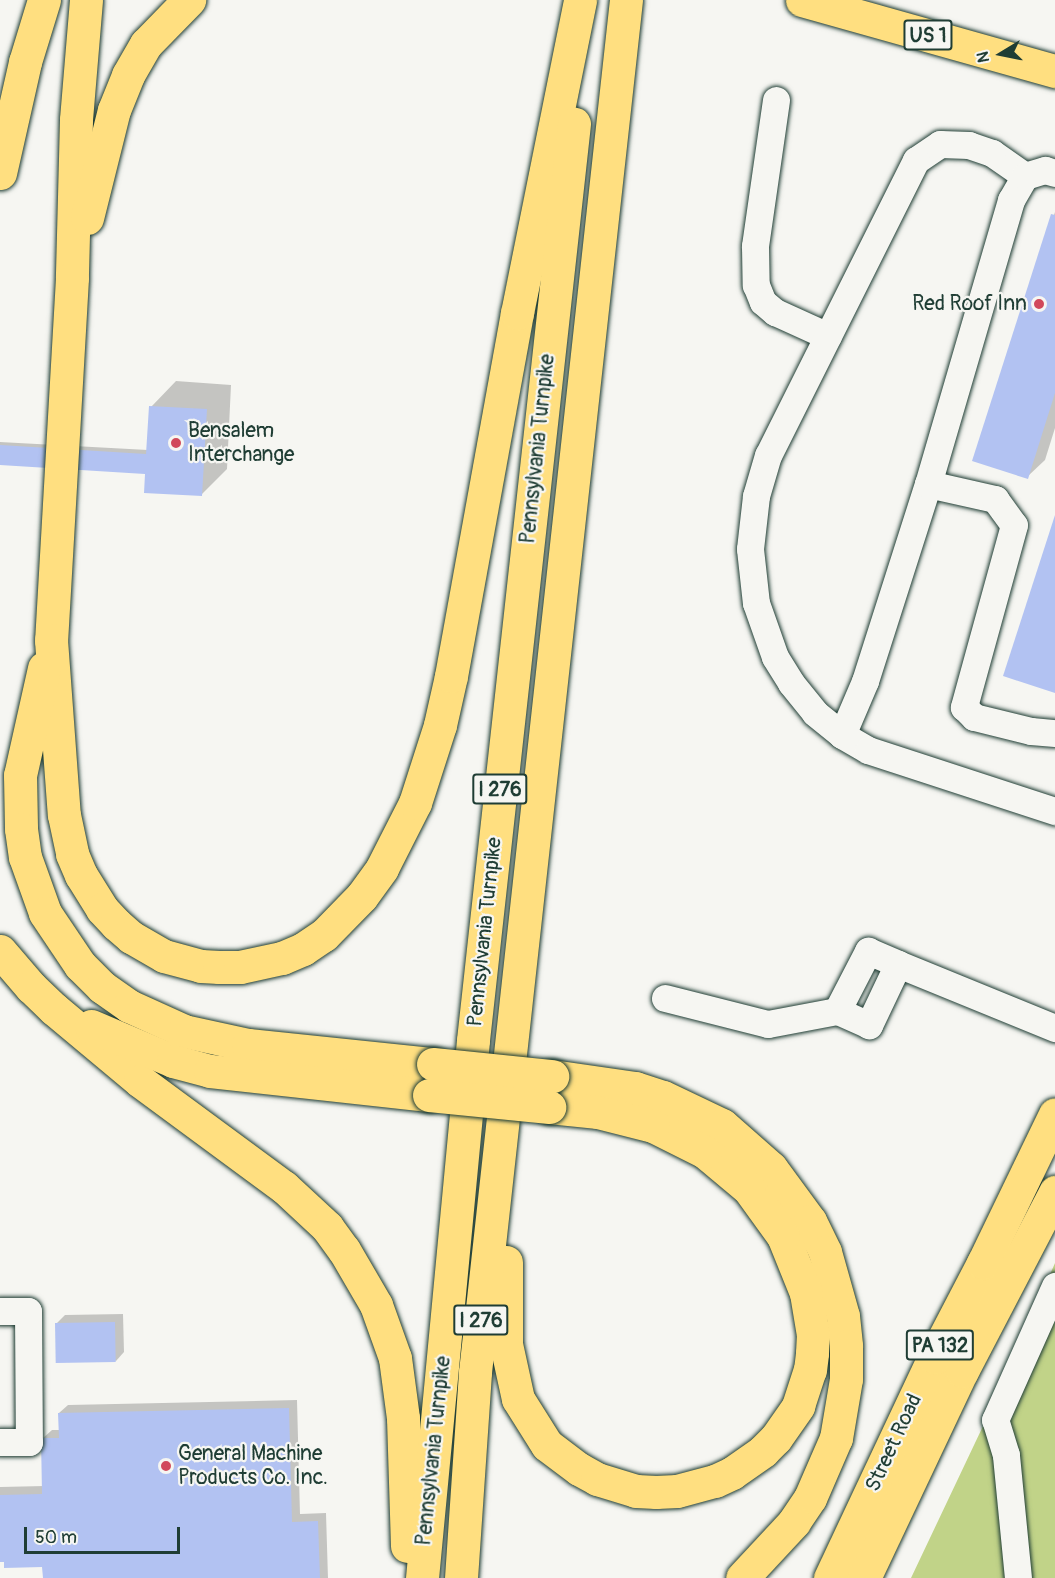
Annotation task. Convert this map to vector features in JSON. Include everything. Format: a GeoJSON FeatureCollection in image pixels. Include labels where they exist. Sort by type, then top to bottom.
{"type":"FeatureCollection","features":[{"type":"Feature","properties":{"kind":"main road"},"geometry":{"type":"LineString","coordinates":[[0,173],[25,62],[44,0]]}},
{"type":"Feature","properties":{"kind":"main road"},"geometry":{"type":"LineString","coordinates":[[86,0],[76,120],[72,278],[51,640],[64,815],[70,844],[90,892],[102,909],[130,937],[164,956],[201,966],[240,967],[262,964],[303,949],[343,918],[363,896],[400,837],[415,803],[440,725],[517,313],[579,0]]}},
{"type":"Feature","properties":{"kind":"main road"},"geometry":{"type":"LineString","coordinates":[[72,278],[114,110],[128,75],[146,44],[189,0]]}},
{"type":"Feature","properties":{"kind":"main road","name":"Pennsylvania Turnpike"},"geometry":{"type":"LineString","coordinates":[[422,1578],[472,1040],[588,0]]}},
{"type":"Feature","properties":{"kind":"main road","name":"Pennsylvania Turnpike"},"geometry":{"type":"LineString","coordinates":[[462,1578],[475,1372],[626,0]]}},
{"type":"Feature","properties":{"kind":"main road","name":"US 1"},"geometry":{"type":"LineString","coordinates":[[802,0],[1055,71]]}},
{"type":"Feature","properties":{"kind":"main road"},"geometry":{"type":"LineString","coordinates":[[51,640],[20,775],[21,829],[25,857],[45,913],[80,965],[102,987],[129,1006],[184,1031],[431,1080]]}},
{"type":"Feature","properties":{"kind":"main road"},"geometry":{"type":"LineString","coordinates":[[0,951],[31,987],[54,1009],[140,1081],[284,1187],[327,1227],[362,1277],[387,1331],[400,1386],[408,1578]]}},
{"type":"Feature","properties":{"kind":"main road"},"geometry":{"type":"LineString","coordinates":[[54,1009],[143,1049],[210,1071],[431,1080],[550,1092],[635,1088],[683,1105],[722,1125],[771,1168],[810,1221],[825,1252],[843,1316],[846,1346],[846,1379],[836,1438],[810,1498],[794,1522],[742,1578]]}},
{"type":"Feature","properties":{"kind":"main road"},"geometry":{"type":"LineString","coordinates":[[508,1063],[506,1344],[512,1381],[526,1415],[547,1445],[562,1458],[597,1479],[617,1486],[636,1491],[676,1491],[715,1481],[732,1473],[763,1451],[788,1422],[798,1406],[810,1370],[813,1335],[811,1315],[796,1263],[783,1236],[748,1189],[705,1152],[661,1130],[550,1092]]}},
{"type":"Feature","properties":{"kind":"main road","name":"Street Road"},"geometry":{"type":"LineString","coordinates":[[830,1578],[934,1357],[983,1263],[1055,1114]]}},
{"type":"Feature","properties":{"kind":"main road","name":"Street Road"},"geometry":{"type":"LineString","coordinates":[[864,1578],[962,1371],[1055,1192]]}},
{"type":"Feature","properties":{"kind":"lane"},"geometry":{"type":"LineString","coordinates":[[776,100],[755,246],[756,285],[763,302],[775,312],[828,336]]}},
{"type":"Feature","properties":{"kind":"lane"},"geometry":{"type":"LineString","coordinates":[[1025,176],[992,153],[969,145],[940,144],[916,160],[768,455],[756,496],[750,549],[756,603],[775,657],[815,713],[842,735],[868,750],[1055,811]]}},
{"type":"Feature","properties":{"kind":"lane"},"geometry":{"type":"LineString","coordinates":[[842,735],[865,681],[928,484],[1011,200],[1025,176],[1045,170],[1055,173]]}},
{"type":"Feature","properties":{"kind":"lane"},"geometry":{"type":"LineString","coordinates":[[928,484],[995,499],[1014,525],[964,707],[974,717],[1031,731],[1055,733]]}},
{"type":"Feature","properties":{"kind":"lane"},"geometry":{"type":"LineString","coordinates":[[664,998],[768,1024],[837,1011],[868,951],[1055,1028]]}},
{"type":"Feature","properties":{"kind":"lane"},"geometry":{"type":"LineString","coordinates":[[1018,1578],[1006,1455],[995,1420],[1055,1286]]}},
{"type":"Feature","properties":{"kind":"lane"},"geometry":{"type":"LineString","coordinates":[[0,1311],[28,1311],[29,1442],[0,1442]]}},
{"type":"Feature","properties":{"kind":"green space"},"geometry":{"type":"Polygon","coordinates":[[[1055,1263],[1055,1578],[911,1578],[993,1405],[1055,1263]]]}},
{"type":"Feature","properties":{"kind":"building","name":"Red Roof Inn"},"geometry":{"type":"Polygon","coordinates":[[[1051,214],[1055,215],[1055,393],[1028,479],[972,461],[1051,214]]]}},
{"type":"Feature","properties":{"kind":"building","name":"Bensalem Interchange"},"geometry":{"type":"Polygon","coordinates":[[[149,406],[207,409],[202,496],[144,493],[145,474],[0,465],[0,445],[146,454],[149,406]]]}},
{"type":"Feature","properties":{"kind":"building"},"geometry":{"type":"Polygon","coordinates":[[[1055,515],[1055,693],[1003,676],[1055,515]]]}},
{"type":"Feature","properties":{"kind":"building"},"geometry":{"type":"Polygon","coordinates":[[[115,1322],[116,1362],[56,1363],[55,1323],[115,1322]]]}},
{"type":"Feature","properties":{"kind":"building","name":"General Machine Products Co. Inc."},"geometry":{"type":"Polygon","coordinates":[[[289,1408],[292,1522],[318,1521],[320,1578],[43,1578],[42,1567],[4,1568],[4,1562],[0,1562],[0,1495],[42,1494],[41,1438],[59,1438],[58,1413],[289,1408]]]}},
{"type":"Feature","properties":{"kind":"place","name":"Red Roof Inn"},"geometry":{"type":"Point","coordinates":[1039,304]}},
{"type":"Feature","properties":{"kind":"place","name":"Bensalem Interchange"},"geometry":{"type":"Point","coordinates":[176,443]}},
{"type":"Feature","properties":{"kind":"place","name":"General Machine Products Co. Inc."},"geometry":{"type":"Point","coordinates":[166,1466]}}]}
